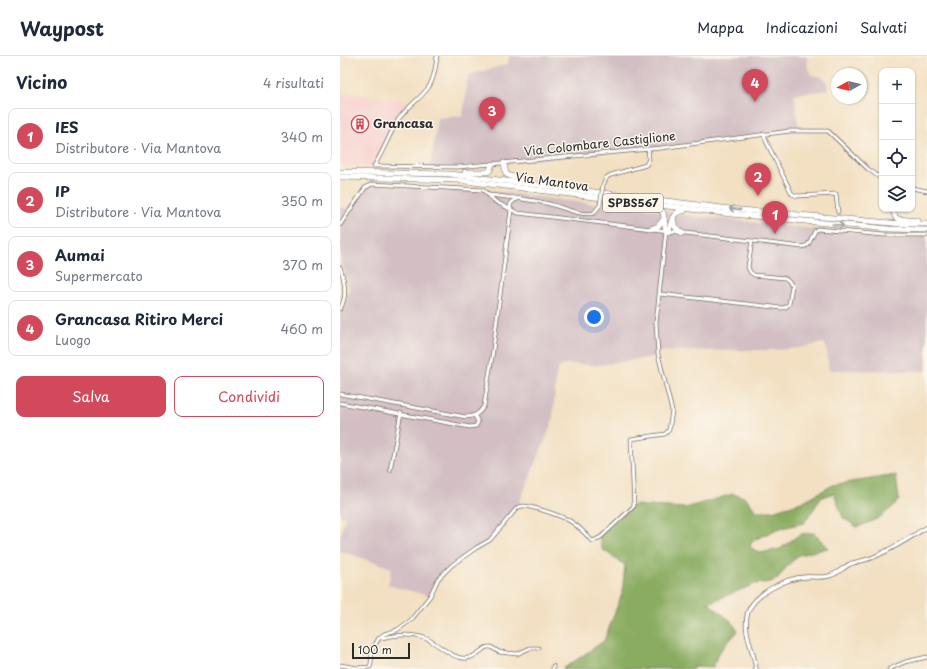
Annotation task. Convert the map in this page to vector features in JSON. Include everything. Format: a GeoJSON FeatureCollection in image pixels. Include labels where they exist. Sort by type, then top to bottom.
{"type":"FeatureCollection","features":[{"type":"Feature","properties":{"kind":"highway"},"geometry":{"type":"LineString","coordinates":[[504,163],[506,174],[541,184]]}},
{"type":"Feature","properties":{"kind":"highway"},"geometry":{"type":"LineString","coordinates":[[450,174],[488,172],[492,164]]}},
{"type":"Feature","properties":{"kind":"highway","name":"Via Mantova"},"geometry":{"type":"LineString","coordinates":[[340,172],[450,174],[541,184],[730,209],[902,224],[927,223]]}},
{"type":"Feature","properties":{"kind":"highway","name":"Via Mantova"},"geometry":{"type":"LineString","coordinates":[[340,177],[458,180],[651,205],[889,230],[927,230]]}},
{"type":"Feature","properties":{"kind":"highway"},"geometry":{"type":"LineString","coordinates":[[651,205],[662,210],[667,232]]}},
{"type":"Feature","properties":{"kind":"highway"},"geometry":{"type":"LineString","coordinates":[[667,232],[673,217],[677,212],[695,212],[699,210]]}},
{"type":"Feature","properties":{"kind":"highway"},"geometry":{"type":"LineString","coordinates":[[874,222],[888,220],[892,216],[893,212]]}},
{"type":"Feature","properties":{"kind":"highway"},"geometry":{"type":"LineString","coordinates":[[894,212],[898,220],[927,223]]}},
{"type":"Feature","properties":{"kind":"highway"},"geometry":{"type":"LineString","coordinates":[[673,217],[675,227],[682,233]]}},
{"type":"Feature","properties":{"kind":"highway"},"geometry":{"type":"LineString","coordinates":[[651,229],[658,226],[664,219]]}},
{"type":"Feature","properties":{"kind":"street","name":"Via Colombare Castiglione"},"geometry":{"type":"LineString","coordinates":[[437,56],[435,70],[428,88],[413,102],[399,119],[374,166],[458,167],[648,149],[799,130],[828,131],[868,169],[879,176]]}},
{"type":"Feature","properties":{"kind":"street"},"geometry":{"type":"LineString","coordinates":[[764,134],[792,194],[797,196],[836,194],[838,212]]}},
{"type":"Feature","properties":{"kind":"street"},"geometry":{"type":"LineString","coordinates":[[489,195],[520,198],[547,203],[584,213],[594,213],[600,205],[602,185],[607,177],[646,165],[649,159],[648,149]]}},
{"type":"Feature","properties":{"kind":"street"},"geometry":{"type":"LineString","coordinates":[[340,225],[365,188],[372,184],[483,190],[495,201],[511,210],[525,214],[804,247],[808,245],[815,230],[817,229],[884,235],[927,235]]}},
{"type":"Feature","properties":{"kind":"street"},"geometry":{"type":"LineString","coordinates":[[915,189],[927,191]]}},
{"type":"Feature","properties":{"kind":"street"},"geometry":{"type":"LineString","coordinates":[[495,201],[500,197],[505,197]]}},
{"type":"Feature","properties":{"kind":"street"},"geometry":{"type":"LineString","coordinates":[[340,394],[466,417],[475,416],[480,412],[484,406],[492,357],[511,210],[510,205],[512,201],[520,198]]}},
{"type":"Feature","properties":{"kind":"street"},"geometry":{"type":"LineString","coordinates":[[340,665],[350,668],[370,667],[372,650],[379,638],[384,634],[397,630],[411,620],[430,596],[438,579],[452,565],[490,540],[517,508],[523,506],[565,518],[584,532],[593,541],[601,537],[618,520],[632,509],[634,506],[632,439],[665,434],[669,430],[672,411],[658,354],[656,323],[667,232]]}},
{"type":"Feature","properties":{"kind":"street"},"geometry":{"type":"LineString","coordinates":[[660,294],[782,308],[786,307],[789,304],[792,286],[790,281],[785,278],[754,275],[748,270],[752,241]]}},
{"type":"Feature","properties":{"kind":"street"},"geometry":{"type":"LineString","coordinates":[[340,267],[344,280],[345,293],[340,309]]}},
{"type":"Feature","properties":{"kind":"street"},"geometry":{"type":"LineString","coordinates":[[340,403],[470,427],[476,426],[478,422],[475,416]]}},
{"type":"Feature","properties":{"kind":"street"},"geometry":{"type":"LineString","coordinates":[[390,470],[400,413]]}},
{"type":"Feature","properties":{"kind":"street"},"geometry":{"type":"LineString","coordinates":[[756,669],[755,658],[747,633],[746,621],[752,603],[756,598],[765,591],[795,579],[804,577],[826,577],[833,575],[850,564],[875,556],[927,527]]}},
{"type":"Feature","properties":{"kind":"street"},"geometry":{"type":"LineString","coordinates":[[379,638],[396,635],[420,637],[427,639],[450,653],[463,658],[470,658],[487,647],[491,647],[499,652],[517,654],[530,648],[539,648]]}},
{"type":"Feature","properties":{"kind":"street"},"geometry":{"type":"LineString","coordinates":[[890,669],[905,662],[927,657]]}},
{"type":"Feature","properties":{"kind":"shaded area"},"geometry":{"type":"Polygon","coordinates":[[[509,56],[807,56],[808,70],[811,71],[811,75],[823,77],[827,81],[828,90],[794,94],[799,130],[661,148],[458,167],[430,167],[438,118],[463,116],[468,75],[508,64],[509,56]]]}},
{"type":"Feature","properties":{"kind":"shaded area"},"geometry":{"type":"Polygon","coordinates":[[[340,92],[413,102],[399,119],[374,166],[340,166],[340,92]]]}},
{"type":"Feature","properties":{"kind":"shaded area"},"geometry":{"type":"Polygon","coordinates":[[[372,184],[483,190],[600,205],[662,210],[675,214],[843,232],[884,235],[927,235],[927,371],[829,370],[826,346],[824,343],[799,348],[776,350],[661,351],[653,357],[600,365],[565,364],[558,369],[556,375],[553,418],[549,431],[517,508],[490,540],[452,565],[438,579],[430,596],[388,585],[392,568],[340,551],[340,538],[345,517],[340,516],[340,315],[349,289],[345,272],[340,263],[340,207],[347,209],[365,188],[372,184]]]}},
{"type":"Feature","properties":{"kind":"green space"},"geometry":{"type":"Polygon","coordinates":[[[896,475],[899,500],[880,517],[857,527],[843,518],[834,493],[822,497],[804,523],[777,529],[752,541],[750,547],[760,553],[780,549],[800,534],[814,533],[828,548],[799,555],[787,566],[778,579],[770,582],[755,584],[708,603],[731,621],[738,631],[720,651],[713,667],[696,666],[693,669],[563,669],[604,641],[622,594],[625,565],[602,549],[599,535],[634,505],[685,508],[733,494],[746,498],[756,511],[772,511],[802,502],[833,485],[896,475]]]}},
{"type":"Feature","properties":{"kind":"place","name":"Grancasa Ritiro Merci"},"geometry":{"type":"Point","coordinates":[755,102]}},
{"type":"Feature","properties":{"kind":"place","name":"Grancasa"},"geometry":{"type":"Point","coordinates":[360,124]}},
{"type":"Feature","properties":{"kind":"place","name":"Aumai"},"geometry":{"type":"Point","coordinates":[492,130]}},
{"type":"Feature","properties":{"kind":"place","name":"IP"},"geometry":{"type":"Point","coordinates":[758,196]}},
{"type":"Feature","properties":{"kind":"place","name":"IES"},"geometry":{"type":"Point","coordinates":[775,234]}}]}
